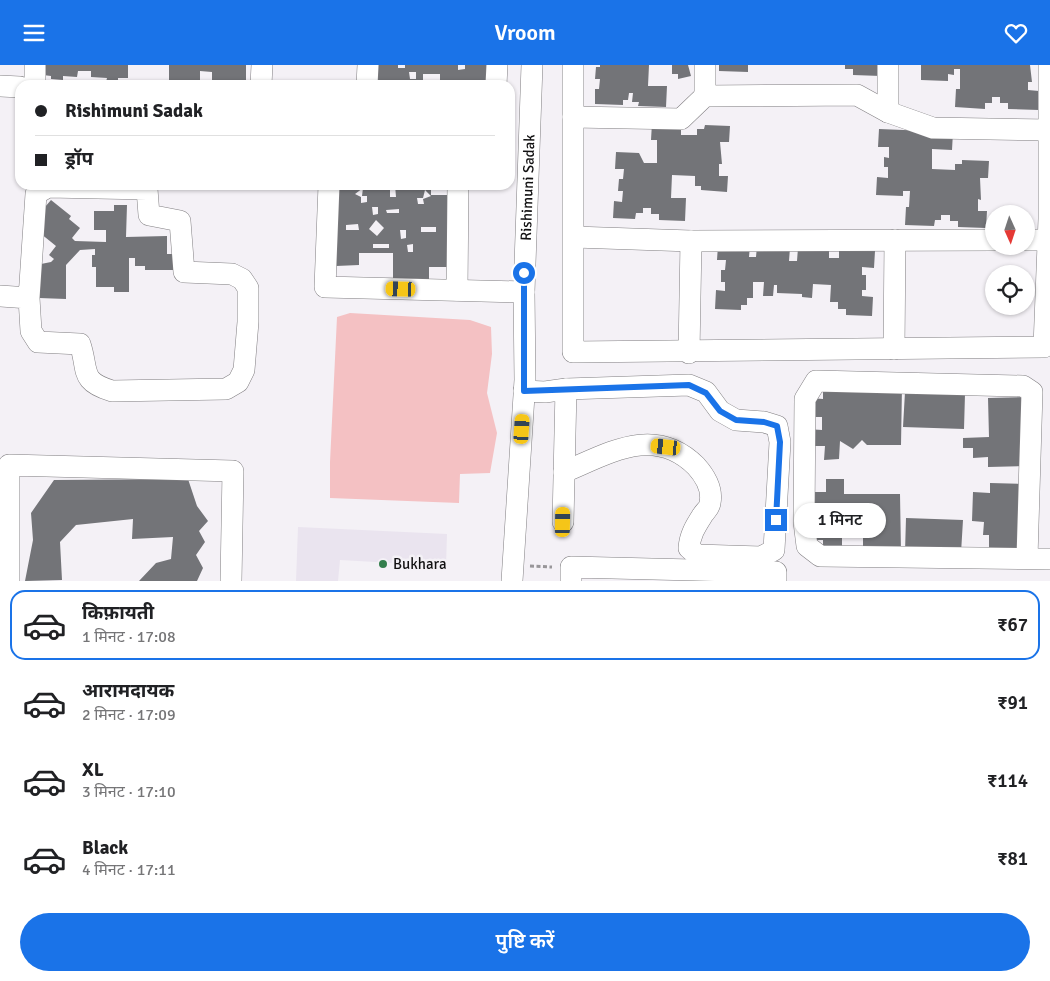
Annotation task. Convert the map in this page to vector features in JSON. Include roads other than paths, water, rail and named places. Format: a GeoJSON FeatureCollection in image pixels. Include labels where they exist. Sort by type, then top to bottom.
{"type":"FeatureCollection","features":[{"type":"Feature","properties":{"kind":"street"},"geometry":{"type":"LineString","coordinates":[[35,65],[35,80]]}},
{"type":"Feature","properties":{"kind":"street"},"geometry":{"type":"LineString","coordinates":[[261,80],[262,65]]}},
{"type":"Feature","properties":{"kind":"street"},"geometry":{"type":"LineString","coordinates":[[367,80],[368,65]]}},
{"type":"Feature","properties":{"kind":"street"},"geometry":{"type":"LineString","coordinates":[[496,80],[497,65]]}},
{"type":"Feature","properties":{"kind":"street","name":"Rishimuni Sadak"},"geometry":{"type":"LineString","coordinates":[[512,581],[524,391],[524,292],[532,65]]}},
{"type":"Feature","properties":{"kind":"street"},"geometry":{"type":"LineString","coordinates":[[573,65],[573,352],[689,353],[1044,347],[1049,219],[1049,65]]}},
{"type":"Feature","properties":{"kind":"street"},"geometry":{"type":"LineString","coordinates":[[704,65],[705,96]]}},
{"type":"Feature","properties":{"kind":"street"},"geometry":{"type":"LineString","coordinates":[[888,65],[888,112]]}},
{"type":"Feature","properties":{"kind":"street"},"geometry":{"type":"LineString","coordinates":[[0,86],[15,87]]}},
{"type":"Feature","properties":{"kind":"street"},"geometry":{"type":"LineString","coordinates":[[573,117],[681,119],[705,96],[857,95],[888,112],[933,128],[1049,130]]}},
{"type":"Feature","properties":{"kind":"street"},"geometry":{"type":"LineString","coordinates":[[43,190],[36,194],[29,298],[31,331],[38,342],[80,345],[86,374],[95,386],[112,391],[226,389],[238,382],[244,370],[248,322],[248,288],[242,279],[232,274],[184,272],[180,221],[149,215],[148,190]]}},
{"type":"Feature","properties":{"kind":"street"},"geometry":{"type":"LineString","coordinates":[[330,190],[325,287],[524,292]]}},
{"type":"Feature","properties":{"kind":"street"},"geometry":{"type":"LineString","coordinates":[[458,190],[458,290]]}},
{"type":"Feature","properties":{"kind":"street"},"geometry":{"type":"LineString","coordinates":[[574,237],[691,241],[985,240]]}},
{"type":"Feature","properties":{"kind":"street"},"geometry":{"type":"LineString","coordinates":[[894,239],[894,349]]}},
{"type":"Feature","properties":{"kind":"street"},"geometry":{"type":"LineString","coordinates":[[1035,240],[1047,240]]}},
{"type":"Feature","properties":{"kind":"street"},"geometry":{"type":"LineString","coordinates":[[689,353],[691,241]]}},
{"type":"Feature","properties":{"kind":"street"},"geometry":{"type":"LineString","coordinates":[[0,296],[29,298]]}},
{"type":"Feature","properties":{"kind":"street"},"geometry":{"type":"LineString","coordinates":[[1027,558],[1032,392],[1023,386],[816,381],[805,399],[804,522],[807,546],[820,556],[1050,559]]}},
{"type":"Feature","properties":{"kind":"street"},"geometry":{"type":"LineString","coordinates":[[524,391],[545,392],[566,389],[689,385],[706,393],[720,411],[736,420],[764,422],[777,426],[780,442],[774,550],[760,557],[697,555],[689,547],[690,535],[710,504],[708,478],[689,459],[666,447],[634,444],[608,452],[564,472]]}},
{"type":"Feature","properties":{"kind":"street"},"geometry":{"type":"LineString","coordinates":[[563,522],[566,389]]}},
{"type":"Feature","properties":{"kind":"street"},"geometry":{"type":"LineString","coordinates":[[9,581],[5,465],[233,471],[231,581]]}},
{"type":"Feature","properties":{"kind":"street"},"geometry":{"type":"LineString","coordinates":[[571,581],[571,567],[776,573],[776,581]]}},
{"type":"Feature","properties":{"kind":"place","name":"Bukhara"},"geometry":{"type":"Point","coordinates":[383,564]}}]}
